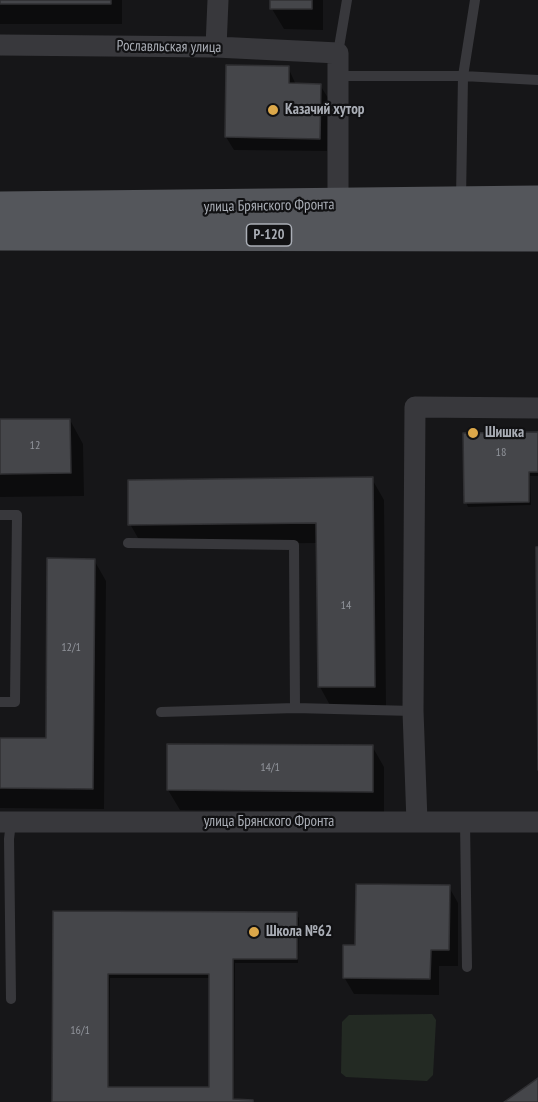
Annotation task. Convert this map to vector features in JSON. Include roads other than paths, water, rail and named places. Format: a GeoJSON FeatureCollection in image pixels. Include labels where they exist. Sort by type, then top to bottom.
{"type":"FeatureCollection","features":[{"type":"Feature","properties":{"kind":"main road","name":"улица Брянского Фронта"},"geometry":{"type":"LineString","coordinates":[[0,234],[338,220],[461,219],[538,202]]}},
{"type":"Feature","properties":{"kind":"main road","name":"улица Брянского Фронта"},"geometry":{"type":"LineString","coordinates":[[0,208],[338,220]]}},
{"type":"Feature","properties":{"kind":"main road","name":"улица Брянского Фронта"},"geometry":{"type":"LineString","coordinates":[[461,219],[538,235]]}},
{"type":"Feature","properties":{"kind":"street"},"geometry":{"type":"LineString","coordinates":[[216,47],[218,0]]}},
{"type":"Feature","properties":{"kind":"street","name":"Рославльская улица"},"geometry":{"type":"LineString","coordinates":[[0,45],[216,47],[338,53]]}},
{"type":"Feature","properties":{"kind":"street"},"geometry":{"type":"LineString","coordinates":[[338,53],[338,220]]}},
{"type":"Feature","properties":{"kind":"street"},"geometry":{"type":"LineString","coordinates":[[417,822],[414,711],[415,407],[538,408]]}},
{"type":"Feature","properties":{"kind":"street","name":"улица Брянского Фронта"},"geometry":{"type":"LineString","coordinates":[[6,822],[538,822]]}},
{"type":"Feature","properties":{"kind":"lane"},"geometry":{"type":"LineString","coordinates":[[338,53],[347,0]]}},
{"type":"Feature","properties":{"kind":"lane"},"geometry":{"type":"LineString","coordinates":[[461,219],[463,76],[475,0]]}},
{"type":"Feature","properties":{"kind":"lane"},"geometry":{"type":"LineString","coordinates":[[338,76],[463,76],[538,80]]}},
{"type":"Feature","properties":{"kind":"lane"},"geometry":{"type":"LineString","coordinates":[[0,515],[17,515],[15,702],[0,702]]}},
{"type":"Feature","properties":{"kind":"lane"},"geometry":{"type":"LineString","coordinates":[[128,543],[294,545],[295,708]]}},
{"type":"Feature","properties":{"kind":"lane"},"geometry":{"type":"LineString","coordinates":[[161,712],[295,708],[414,711]]}},
{"type":"Feature","properties":{"kind":"lane"},"geometry":{"type":"LineString","coordinates":[[465,821],[467,967]]}},
{"type":"Feature","properties":{"kind":"lane"},"geometry":{"type":"LineString","coordinates":[[6,822],[9,839],[11,999]]}},
{"type":"Feature","properties":{"kind":"place","name":"Казачий хутор"},"geometry":{"type":"Point","coordinates":[273,110]}},
{"type":"Feature","properties":{"kind":"place","name":"Шишка"},"geometry":{"type":"Point","coordinates":[473,433]}},
{"type":"Feature","properties":{"kind":"place","name":"Школа №62"},"geometry":{"type":"Point","coordinates":[254,932]}}]}
